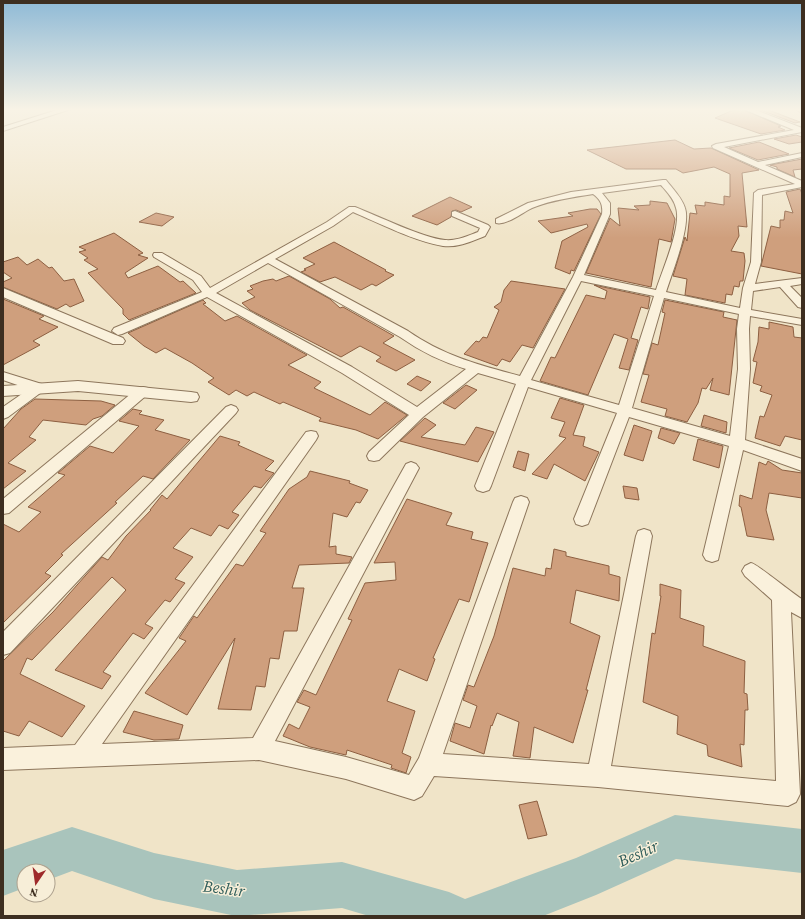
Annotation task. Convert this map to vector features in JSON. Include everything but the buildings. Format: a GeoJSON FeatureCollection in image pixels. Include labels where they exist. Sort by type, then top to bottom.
{"type":"FeatureCollection","features":[{"type":"Feature","properties":{"kind":"street"},"geometry":{"type":"LineString","coordinates":[[730,152],[802,184]]}},
{"type":"Feature","properties":{"kind":"street"},"geometry":{"type":"LineString","coordinates":[[758,164],[802,155]]}},
{"type":"Feature","properties":{"kind":"street"},"geometry":{"type":"LineString","coordinates":[[499,222],[537,203],[594,191],[663,182],[677,200],[682,213],[680,228],[624,412],[582,519]]}},
{"type":"Feature","properties":{"kind":"street"},"geometry":{"type":"LineString","coordinates":[[712,555],[737,443],[744,369],[745,312],[748,288],[756,262],[758,193],[802,184]]}},
{"type":"Feature","properties":{"kind":"street"},"geometry":{"type":"LineString","coordinates":[[483,486],[523,383],[578,277],[606,214],[608,204],[604,198],[594,191]]}},
{"type":"Feature","properties":{"kind":"street"},"geometry":{"type":"LineString","coordinates":[[3,292],[118,336],[208,293],[269,260],[352,209],[414,234],[444,243],[460,242],[482,234],[485,227],[455,214]]}},
{"type":"Feature","properties":{"kind":"street"},"geometry":{"type":"LineString","coordinates":[[158,256],[197,278],[208,293],[347,370],[418,414]]}},
{"type":"Feature","properties":{"kind":"street"},"geometry":{"type":"LineString","coordinates":[[269,260],[404,334],[420,345],[455,362],[523,383],[737,443],[802,465]]}},
{"type":"Feature","properties":{"kind":"street"},"geometry":{"type":"LineString","coordinates":[[578,277],[745,312],[802,322]]}},
{"type":"Feature","properties":{"kind":"street"},"geometry":{"type":"LineString","coordinates":[[748,288],[802,281]]}},
{"type":"Feature","properties":{"kind":"street"},"geometry":{"type":"LineString","coordinates":[[782,283],[802,305]]}},
{"type":"Feature","properties":{"kind":"street"},"geometry":{"type":"LineString","coordinates":[[374,456],[418,414],[474,368]]}},
{"type":"Feature","properties":{"kind":"street"},"geometry":{"type":"LineString","coordinates":[[3,376],[40,388]]}},
{"type":"Feature","properties":{"kind":"street"},"geometry":{"type":"LineString","coordinates":[[3,391],[78,386],[143,391],[191,397]]}},
{"type":"Feature","properties":{"kind":"street"},"geometry":{"type":"LineString","coordinates":[[3,414],[40,388]]}},
{"type":"Feature","properties":{"kind":"street"},"geometry":{"type":"LineString","coordinates":[[3,508],[143,391]]}},
{"type":"Feature","properties":{"kind":"street"},"geometry":{"type":"LineString","coordinates":[[3,646],[231,410]]}},
{"type":"Feature","properties":{"kind":"street"},"geometry":{"type":"LineString","coordinates":[[81,755],[311,436]]}},
{"type":"Feature","properties":{"kind":"street"},"geometry":{"type":"LineString","coordinates":[[259,749],[411,468]]}},
{"type":"Feature","properties":{"kind":"street"},"geometry":{"type":"LineString","coordinates":[[3,759],[259,749],[346,768],[414,788],[428,764],[521,502]]}},
{"type":"Feature","properties":{"kind":"street"},"geometry":{"type":"LineString","coordinates":[[598,776],[644,536]]}},
{"type":"Feature","properties":{"kind":"street"},"geometry":{"type":"LineString","coordinates":[[751,572],[781,596],[802,609]]}},
{"type":"Feature","properties":{"kind":"street"},"geometry":{"type":"LineString","coordinates":[[428,764],[598,776],[788,794],[781,596]]}},
{"type":"Feature","properties":{"kind":"waterway","name":"Beshir"},"geometry":{"type":"LineString","coordinates":[[481,916],[580,879],[675,837],[802,851]]}},
{"type":"Feature","properties":{"kind":"waterway","name":"Beshir"},"geometry":{"type":"LineString","coordinates":[[3,873],[72,849],[154,876],[237,893],[342,885],[449,916]]}}]}
